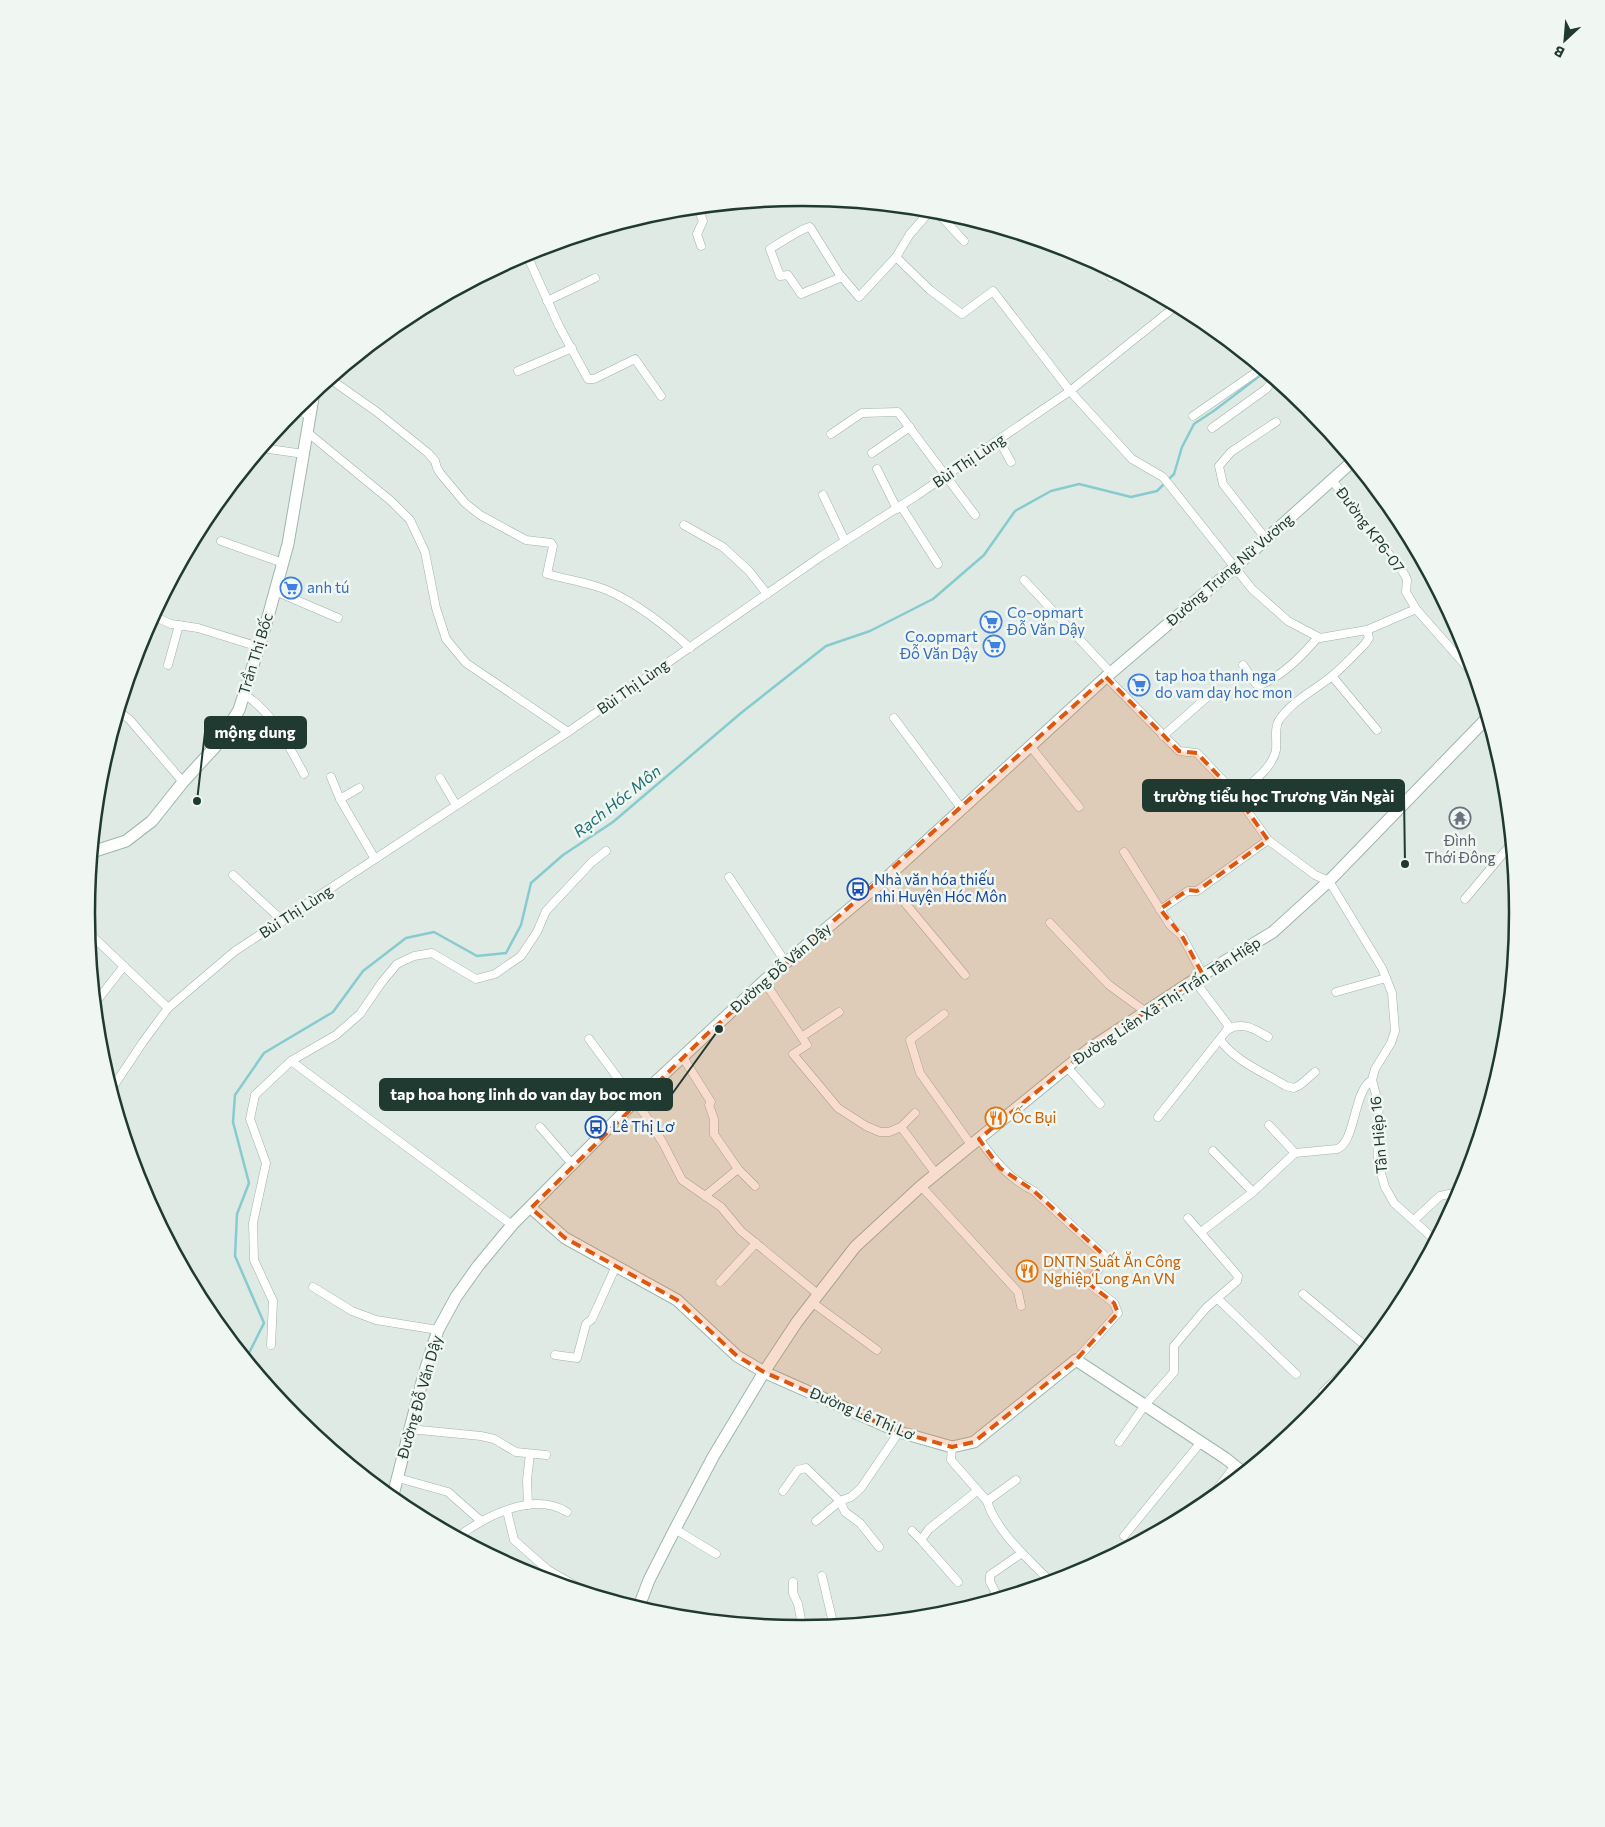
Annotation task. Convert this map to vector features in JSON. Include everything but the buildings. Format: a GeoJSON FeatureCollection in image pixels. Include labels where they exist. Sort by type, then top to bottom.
{"type":"FeatureCollection","features":[{"type":"Feature","properties":{"kind":"street"},"geometry":{"type":"LineString","coordinates":[[700,214],[703,221],[698,234],[701,246]]}},
{"type":"Feature","properties":{"kind":"street"},"geometry":{"type":"LineString","coordinates":[[842,277],[801,294],[788,275],[780,276],[770,249],[806,227],[810,227],[842,277],[859,297],[896,257],[910,234],[924,217]]}},
{"type":"Feature","properties":{"kind":"street"},"geometry":{"type":"LineString","coordinates":[[945,221],[964,241]]}},
{"type":"Feature","properties":{"kind":"street"},"geometry":{"type":"LineString","coordinates":[[896,257],[930,290],[962,314],[992,291],[1070,391],[1132,460],[1163,477],[1252,590],[1288,621],[1320,638],[1367,630],[1416,609]]}},
{"type":"Feature","properties":{"kind":"street"},"geometry":{"type":"LineString","coordinates":[[530,261],[547,300],[590,380],[635,359],[661,396]]}},
{"type":"Feature","properties":{"kind":"street"},"geometry":{"type":"LineString","coordinates":[[547,300],[595,278]]}},
{"type":"Feature","properties":{"kind":"street","name":"Bùi Thị Lùng"},"geometry":{"type":"LineString","coordinates":[[116,1083],[168,1008],[235,952],[568,732],[767,594],[999,440],[1070,391],[1171,310]]}},
{"type":"Feature","properties":{"kind":"street"},"geometry":{"type":"LineString","coordinates":[[518,371],[572,348]]}},
{"type":"Feature","properties":{"kind":"street"},"geometry":{"type":"LineString","coordinates":[[1193,416],[1256,371]]}},
{"type":"Feature","properties":{"kind":"street"},"geometry":{"type":"LineString","coordinates":[[335,383],[377,412],[428,453],[435,461],[437,469],[465,503],[480,515],[526,540],[550,543],[553,546],[547,574],[610,591],[666,625],[690,648]]}},
{"type":"Feature","properties":{"kind":"street"},"geometry":{"type":"LineString","coordinates":[[1212,428],[1271,384]]}},
{"type":"Feature","properties":{"kind":"street","name":"Trần Thị Bốc"},"geometry":{"type":"LineString","coordinates":[[98,850],[126,841],[152,821],[183,782],[215,747],[239,710],[288,544],[311,404]]}},
{"type":"Feature","properties":{"kind":"street"},"geometry":{"type":"LineString","coordinates":[[303,412],[309,416]]}},
{"type":"Feature","properties":{"kind":"street"},"geometry":{"type":"LineString","coordinates":[[831,434],[862,413],[898,412],[974,515]]}},
{"type":"Feature","properties":{"kind":"street"},"geometry":{"type":"LineString","coordinates":[[1266,539],[1223,484],[1219,466],[1231,452],[1276,422]]}},
{"type":"Feature","properties":{"kind":"street"},"geometry":{"type":"LineString","coordinates":[[872,453],[910,427]]}},
{"type":"Feature","properties":{"kind":"street"},"geometry":{"type":"LineString","coordinates":[[307,432],[391,501],[410,520],[426,552],[436,608],[446,639],[466,663],[568,732]]}},
{"type":"Feature","properties":{"kind":"street"},"geometry":{"type":"LineString","coordinates":[[999,440],[1011,462]]}},
{"type":"Feature","properties":{"kind":"street"},"geometry":{"type":"LineString","coordinates":[[269,449],[304,454]]}},
{"type":"Feature","properties":{"kind":"street","name":"Đường Trưng Nữ Vương"},"geometry":{"type":"LineString","coordinates":[[1108,675],[1234,568],[1349,465]]}},
{"type":"Feature","properties":{"kind":"street"},"geometry":{"type":"LineString","coordinates":[[877,469],[899,507],[938,564]]}},
{"type":"Feature","properties":{"kind":"street","name":"Đường KP6-07"},"geometry":{"type":"LineString","coordinates":[[1332,480],[1405,575],[1407,580],[1406,592],[1416,609],[1463,663]]}},
{"type":"Feature","properties":{"kind":"street"},"geometry":{"type":"LineString","coordinates":[[822,496],[845,542]]}},
{"type":"Feature","properties":{"kind":"street"},"geometry":{"type":"LineString","coordinates":[[684,525],[723,547],[750,571],[767,594]]}},
{"type":"Feature","properties":{"kind":"street"},"geometry":{"type":"LineString","coordinates":[[221,541],[283,563]]}},
{"type":"Feature","properties":{"kind":"street"},"geometry":{"type":"LineString","coordinates":[[1024,580],[1163,736],[1179,751],[1197,753],[1237,795],[1268,840],[1315,875],[1329,881]]}},
{"type":"Feature","properties":{"kind":"street"},"geometry":{"type":"LineString","coordinates":[[275,591],[338,618]]}},
{"type":"Feature","properties":{"kind":"street"},"geometry":{"type":"LineString","coordinates":[[160,619],[171,624],[198,628],[259,647]]}},
{"type":"Feature","properties":{"kind":"street"},"geometry":{"type":"LineString","coordinates":[[168,665],[179,625]]}},
{"type":"Feature","properties":{"kind":"street"},"geometry":{"type":"LineString","coordinates":[[1237,795],[1268,766],[1276,750],[1275,737],[1278,721],[1297,702],[1332,676],[1365,644],[1369,638],[1367,630]]}},
{"type":"Feature","properties":{"kind":"street"},"geometry":{"type":"LineString","coordinates":[[1243,665],[1256,684],[1260,686],[1280,673],[1318,637]]}},
{"type":"Feature","properties":{"kind":"street","name":"Đường Đỗ Văn Dậy"},"geometry":{"type":"LineString","coordinates":[[394,1491],[409,1429],[438,1330],[456,1297],[478,1266],[512,1225],[682,1056],[764,981],[884,879],[1108,675]]}},
{"type":"Feature","properties":{"kind":"street"},"geometry":{"type":"LineString","coordinates":[[1332,676],[1377,730]]}},
{"type":"Feature","properties":{"kind":"street"},"geometry":{"type":"LineString","coordinates":[[1163,736],[1214,691]]}},
{"type":"Feature","properties":{"kind":"street"},"geometry":{"type":"LineString","coordinates":[[244,694],[258,704],[279,728],[304,774]]}},
{"type":"Feature","properties":{"kind":"street"},"geometry":{"type":"LineString","coordinates":[[124,715],[130,720],[183,782]]}},
{"type":"Feature","properties":{"kind":"street"},"geometry":{"type":"LineString","coordinates":[[894,718],[962,809]]}},
{"type":"Feature","properties":{"kind":"street","name":"Đường Liên Xã Thị Trấn Tân Hiệp"},"geometry":{"type":"LineString","coordinates":[[640,1602],[674,1529],[713,1457],[764,1372],[797,1322],[855,1247],[921,1186],[1089,1049],[1199,977],[1273,932],[1329,881],[1483,722]]}},
{"type":"Feature","properties":{"kind":"street"},"geometry":{"type":"LineString","coordinates":[[1031,747],[1079,807]]}},
{"type":"Feature","properties":{"kind":"street"},"geometry":{"type":"LineString","coordinates":[[331,777],[340,799],[375,860]]}},
{"type":"Feature","properties":{"kind":"street"},"geometry":{"type":"LineString","coordinates":[[440,778],[456,805]]}},
{"type":"Feature","properties":{"kind":"street"},"geometry":{"type":"LineString","coordinates":[[340,799],[359,788]]}},
{"type":"Feature","properties":{"kind":"street"},"geometry":{"type":"LineString","coordinates":[[1160,910],[1188,891],[1197,891],[1268,840]]}},
{"type":"Feature","properties":{"kind":"street"},"geometry":{"type":"LineString","coordinates":[[1465,899],[1506,850]]}},
{"type":"Feature","properties":{"kind":"street"},"geometry":{"type":"LineString","coordinates":[[271,1345],[273,1302],[254,1260],[253,1223],[266,1163],[250,1119],[255,1095],[290,1061],[336,1035],[360,1014],[397,964],[414,956],[432,953],[476,979],[495,974],[521,956],[537,932],[546,912],[592,862],[606,851]]}},
{"type":"Feature","properties":{"kind":"street"},"geometry":{"type":"LineString","coordinates":[[1124,852],[1170,925],[1182,936],[1199,977],[1228,1025],[1227,1030]]}},
{"type":"Feature","properties":{"kind":"street"},"geometry":{"type":"LineString","coordinates":[[233,875],[282,921]]}},
{"type":"Feature","properties":{"kind":"street"},"geometry":{"type":"LineString","coordinates":[[729,877],[786,963]]}},
{"type":"Feature","properties":{"kind":"street"},"geometry":{"type":"LineString","coordinates":[[884,879],[965,975]]}},
{"type":"Feature","properties":{"kind":"street","name":"Tân Hiệp 16"},"geometry":{"type":"LineString","coordinates":[[1329,881],[1382,968],[1392,993],[1395,1031],[1391,1043],[1375,1069],[1372,1080],[1379,1106],[1377,1134],[1378,1164],[1385,1188],[1394,1203],[1431,1237]]}},
{"type":"Feature","properties":{"kind":"street"},"geometry":{"type":"LineString","coordinates":[[1050,923],[1109,985],[1146,1012]]}},
{"type":"Feature","properties":{"kind":"street"},"geometry":{"type":"LineString","coordinates":[[96,940],[168,1008]]}},
{"type":"Feature","properties":{"kind":"street"},"geometry":{"type":"LineString","coordinates":[[100,996],[124,966]]}},
{"type":"Feature","properties":{"kind":"street"},"geometry":{"type":"LineString","coordinates":[[1336,992],[1386,978]]}},
{"type":"Feature","properties":{"kind":"street"},"geometry":{"type":"LineString","coordinates":[[764,981],[803,1036],[807,1045],[793,1054],[838,1108],[866,1126],[880,1132],[889,1132],[901,1127],[915,1113]]}},
{"type":"Feature","properties":{"kind":"street"},"geometry":{"type":"LineString","coordinates":[[803,1036],[839,1012]]}},
{"type":"Feature","properties":{"kind":"street"},"geometry":{"type":"LineString","coordinates":[[944,1014],[910,1040],[920,1073],[975,1143],[1000,1168],[1022,1185],[1034,1191],[1107,1258],[1088,1283],[1114,1303],[1118,1313],[1076,1360],[974,1442],[952,1448],[952,1460],[976,1491],[987,1501],[990,1512],[1022,1553],[1046,1577]]}},
{"type":"Feature","properties":{"kind":"street"},"geometry":{"type":"LineString","coordinates":[[1158,1117],[1227,1030],[1244,1025],[1252,1027],[1268,1037]]}},
{"type":"Feature","properties":{"kind":"street"},"geometry":{"type":"LineString","coordinates":[[589,1039],[646,1116],[663,1143],[682,1180],[721,1207],[741,1231],[816,1299],[877,1350]]}},
{"type":"Feature","properties":{"kind":"street"},"geometry":{"type":"LineString","coordinates":[[1220,1039],[1224,1047],[1231,1052],[1286,1086],[1294,1088],[1315,1072]]}},
{"type":"Feature","properties":{"kind":"street"},"geometry":{"type":"LineString","coordinates":[[682,1056],[711,1102],[708,1105],[714,1119],[714,1134],[738,1169],[756,1186]]}},
{"type":"Feature","properties":{"kind":"street"},"geometry":{"type":"LineString","coordinates":[[290,1061],[512,1225]]}},
{"type":"Feature","properties":{"kind":"street"},"geometry":{"type":"LineString","coordinates":[[1068,1067],[1100,1104]]}},
{"type":"Feature","properties":{"kind":"street"},"geometry":{"type":"LineString","coordinates":[[1201,1232],[1253,1192],[1295,1153],[1342,1146],[1352,1124],[1361,1094],[1367,1083],[1372,1080]]}},
{"type":"Feature","properties":{"kind":"street"},"geometry":{"type":"LineString","coordinates":[[1269,1125],[1295,1153]]}},
{"type":"Feature","properties":{"kind":"street"},"geometry":{"type":"LineString","coordinates":[[540,1127],[572,1165]]}},
{"type":"Feature","properties":{"kind":"street"},"geometry":{"type":"LineString","coordinates":[[901,1127],[936,1174]]}},
{"type":"Feature","properties":{"kind":"street"},"geometry":{"type":"LineString","coordinates":[[1213,1151],[1253,1192]]}},
{"type":"Feature","properties":{"kind":"street"},"geometry":{"type":"LineString","coordinates":[[705,1196],[738,1169]]}},
{"type":"Feature","properties":{"kind":"street"},"geometry":{"type":"LineString","coordinates":[[921,1186],[1018,1292],[1021,1306]]}},
{"type":"Feature","properties":{"kind":"street"},"geometry":{"type":"LineString","coordinates":[[1414,1220],[1440,1196],[1452,1193]]}},
{"type":"Feature","properties":{"kind":"street","name":"Đường Lê Thị Lơ"},"geometry":{"type":"LineString","coordinates":[[531,1208],[565,1238],[678,1300],[737,1356],[764,1372],[900,1432],[952,1448]]}},
{"type":"Feature","properties":{"kind":"street"},"geometry":{"type":"LineString","coordinates":[[1119,1442],[1145,1405],[1174,1372],[1174,1346],[1206,1308],[1237,1282],[1238,1276],[1188,1218]]}},
{"type":"Feature","properties":{"kind":"street"},"geometry":{"type":"LineString","coordinates":[[720,1282],[756,1243]]}},
{"type":"Feature","properties":{"kind":"street"},"geometry":{"type":"LineString","coordinates":[[555,1355],[577,1358],[586,1324],[592,1319],[616,1266]]}},
{"type":"Feature","properties":{"kind":"street"},"geometry":{"type":"LineString","coordinates":[[313,1287],[352,1311],[376,1320],[438,1330]]}},
{"type":"Feature","properties":{"kind":"street"},"geometry":{"type":"LineString","coordinates":[[1303,1294],[1364,1344]]}},
{"type":"Feature","properties":{"kind":"street"},"geometry":{"type":"LineString","coordinates":[[1218,1299],[1296,1374]]}},
{"type":"Feature","properties":{"kind":"street"},"geometry":{"type":"LineString","coordinates":[[1076,1360],[1201,1442],[1239,1470]]}},
{"type":"Feature","properties":{"kind":"street"},"geometry":{"type":"LineString","coordinates":[[409,1429],[481,1436],[494,1439],[516,1452],[546,1455]]}},
{"type":"Feature","properties":{"kind":"street"},"geometry":{"type":"LineString","coordinates":[[816,1521],[861,1488],[900,1432]]}},
{"type":"Feature","properties":{"kind":"street"},"geometry":{"type":"LineString","coordinates":[[1124,1536],[1201,1442]]}},
{"type":"Feature","properties":{"kind":"street"},"geometry":{"type":"LineString","coordinates":[[528,1505],[527,1480],[530,1454]]}},
{"type":"Feature","properties":{"kind":"street"},"geometry":{"type":"LineString","coordinates":[[783,1491],[798,1470],[806,1468],[840,1502],[846,1512],[860,1523],[879,1547]]}},
{"type":"Feature","properties":{"kind":"street"},"geometry":{"type":"LineString","coordinates":[[398,1478],[448,1492],[481,1521]]}},
{"type":"Feature","properties":{"kind":"street"},"geometry":{"type":"LineString","coordinates":[[987,1501],[1016,1480]]}},
{"type":"Feature","properties":{"kind":"street"},"geometry":{"type":"LineString","coordinates":[[921,1540],[929,1529],[976,1491]]}},
{"type":"Feature","properties":{"kind":"street"},"geometry":{"type":"LineString","coordinates":[[463,1534],[490,1516],[528,1505],[538,1503],[559,1507],[567,1512]]}},
{"type":"Feature","properties":{"kind":"street"},"geometry":{"type":"LineString","coordinates":[[507,1511],[514,1540],[548,1570],[563,1578]]}},
{"type":"Feature","properties":{"kind":"street"},"geometry":{"type":"LineString","coordinates":[[674,1529],[716,1554]]}},
{"type":"Feature","properties":{"kind":"street"},"geometry":{"type":"LineString","coordinates":[[912,1531],[958,1582]]}},
{"type":"Feature","properties":{"kind":"street"},"geometry":{"type":"LineString","coordinates":[[995,1594],[990,1582],[990,1575],[1022,1553]]}},
{"type":"Feature","properties":{"kind":"street"},"geometry":{"type":"LineString","coordinates":[[822,1576],[832,1620]]}},
{"type":"Feature","properties":{"kind":"street"},"geometry":{"type":"LineString","coordinates":[[793,1582],[793,1593],[798,1604],[801,1621]]}},
{"type":"Feature","properties":{"kind":"highlighted area"},"geometry":{"type":"Polygon","coordinates":[[[1106,677],[1179,751],[1197,753],[1234,792],[1268,840],[1197,891],[1188,890],[1160,909],[1182,936],[1203,975],[1089,1049],[979,1139],[1000,1168],[1034,1191],[1107,1258],[1088,1283],[1114,1303],[1118,1313],[1076,1360],[974,1442],[952,1447],[899,1432],[764,1372],[737,1356],[677,1300],[565,1238],[531,1208],[706,1035],[1106,677]]]}},
{"type":"Feature","properties":{"kind":"waterway","name":"Rạch Hóc Môn"},"geometry":{"type":"LineString","coordinates":[[249,1353],[264,1323],[235,1256],[237,1214],[249,1183],[233,1122],[235,1095],[264,1053],[333,1012],[363,971],[406,938],[434,932],[477,956],[506,953],[521,925],[531,883],[563,855],[613,822],[741,713],[826,646],[870,631],[933,599],[984,555],[1015,511],[1051,491],[1079,484],[1131,497],[1157,491],[1174,474],[1182,447],[1194,424],[1261,375]]}},
{"type":"Feature","properties":{"kind":"place","name":"anh tú"},"geometry":{"type":"Point","coordinates":[291,588]}},
{"type":"Feature","properties":{"kind":"place","name":"Co-opmart Đỗ Văn Dậy"},"geometry":{"type":"Point","coordinates":[991,622]}},
{"type":"Feature","properties":{"kind":"place","name":"Co.opmart Đỗ Văn Dậy"},"geometry":{"type":"Point","coordinates":[994,646]}},
{"type":"Feature","properties":{"kind":"place","name":"tap hoa thanh nga do vam day hoc mon"},"geometry":{"type":"Point","coordinates":[1139,685]}},
{"type":"Feature","properties":{"kind":"place","name":"mộng dung"},"geometry":{"type":"Point","coordinates":[197,801]}},
{"type":"Feature","properties":{"kind":"place","name":"Đình Thới Đông"},"geometry":{"type":"Point","coordinates":[1460,818]}},
{"type":"Feature","properties":{"kind":"place","name":"trường tiểu học Trương Văn Ngài"},"geometry":{"type":"Point","coordinates":[1405,864]}},
{"type":"Feature","properties":{"kind":"place","name":"Nhà văn hóa thiếu nhi Huyện Hóc Môn"},"geometry":{"type":"Point","coordinates":[858,889]}},
{"type":"Feature","properties":{"kind":"place","name":"tap hoa hong linh do van day boc mon"},"geometry":{"type":"Point","coordinates":[719,1029]}},
{"type":"Feature","properties":{"kind":"place","name":"Ốc Bụi"},"geometry":{"type":"Point","coordinates":[996,1118]}},
{"type":"Feature","properties":{"kind":"place","name":"Lê Thị Lơ"},"geometry":{"type":"Point","coordinates":[596,1127]}},
{"type":"Feature","properties":{"kind":"place","name":"DNTN Suất Ăn Công Nghiệp Long An VN"},"geometry":{"type":"Point","coordinates":[1027,1271]}}]}
